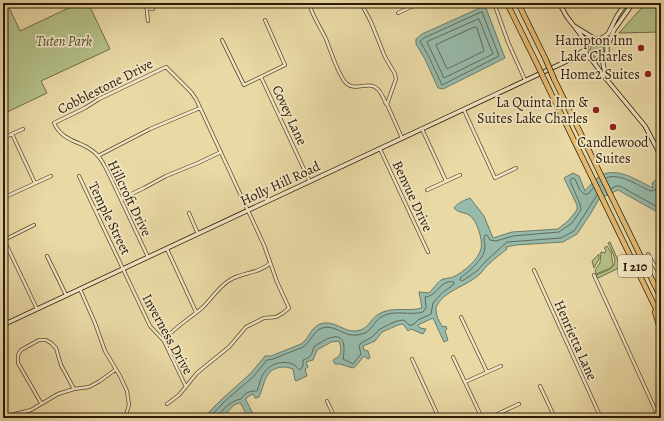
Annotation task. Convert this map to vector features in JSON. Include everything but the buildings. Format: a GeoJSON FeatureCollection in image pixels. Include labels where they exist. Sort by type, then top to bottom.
{"type":"FeatureCollection","features":[{"type":"Feature","properties":{"kind":"highway","name":"I 210"},"geometry":{"type":"LineString","coordinates":[[507,3],[661,319]]}},
{"type":"Feature","properties":{"kind":"highway","name":"I 210"},"geometry":{"type":"LineString","coordinates":[[518,3],[661,298]]}},
{"type":"Feature","properties":{"kind":"highway"},"geometry":{"type":"LineString","coordinates":[[653,281],[661,295]]}},
{"type":"Feature","properties":{"kind":"highway"},"geometry":{"type":"LineString","coordinates":[[650,295],[661,332]]}},
{"type":"Feature","properties":{"kind":"street"},"geometry":{"type":"LineString","coordinates":[[146,3],[148,21]]}},
{"type":"Feature","properties":{"kind":"street"},"geometry":{"type":"LineString","coordinates":[[309,3],[345,82],[353,86],[365,85],[375,87],[387,104],[402,138]]}},
{"type":"Feature","properties":{"kind":"street"},"geometry":{"type":"LineString","coordinates":[[361,3],[371,22],[385,58],[396,74],[396,79],[387,104]]}},
{"type":"Feature","properties":{"kind":"street"},"geometry":{"type":"LineString","coordinates":[[398,13],[419,3]]}},
{"type":"Feature","properties":{"kind":"street"},"geometry":{"type":"LineString","coordinates":[[494,3],[508,42],[525,81]]}},
{"type":"Feature","properties":{"kind":"street"},"geometry":{"type":"LineString","coordinates":[[559,3],[567,17],[584,39],[586,52],[645,126],[661,156]]}},
{"type":"Feature","properties":{"kind":"street"},"geometry":{"type":"LineString","coordinates":[[586,48],[589,41],[608,34],[626,3]]}},
{"type":"Feature","properties":{"kind":"street"},"geometry":{"type":"LineString","coordinates":[[607,80],[603,66],[607,47],[614,30],[633,3]]}},
{"type":"Feature","properties":{"kind":"street"},"geometry":{"type":"LineString","coordinates":[[147,8],[153,8],[155,5]]}},
{"type":"Feature","properties":{"kind":"street"},"geometry":{"type":"LineString","coordinates":[[622,9],[626,12]]}},
{"type":"Feature","properties":{"kind":"street"},"geometry":{"type":"LineString","coordinates":[[261,77],[285,65],[264,20]]}},
{"type":"Feature","properties":{"kind":"street"},"geometry":{"type":"LineString","coordinates":[[574,26],[605,42],[607,47]]}},
{"type":"Feature","properties":{"kind":"street","name":"Covey Lane"},"geometry":{"type":"LineString","coordinates":[[222,40],[244,85],[261,77],[310,182]]}},
{"type":"Feature","properties":{"kind":"street","name":"Holly Hill Road"},"geometry":{"type":"LineString","coordinates":[[3,325],[464,110],[567,61],[586,48]]}},
{"type":"Feature","properties":{"kind":"street","name":"Holly Hill Road"},"geometry":{"type":"LineString","coordinates":[[567,61],[582,57],[591,59]]}},
{"type":"Feature","properties":{"kind":"street"},"geometry":{"type":"LineString","coordinates":[[591,59],[597,60],[604,58]]}},
{"type":"Feature","properties":{"kind":"street","name":"Cobblestone Drive"},"geometry":{"type":"LineString","coordinates":[[54,123],[85,108],[99,99],[166,67],[191,92],[200,108]]}},
{"type":"Feature","properties":{"kind":"street"},"geometry":{"type":"LineString","coordinates":[[98,156],[150,129],[200,108],[264,246],[269,264],[289,308],[283,314],[276,317],[264,318],[246,327],[228,347],[196,373],[179,395],[167,404]]}},
{"type":"Feature","properties":{"kind":"street"},"geometry":{"type":"LineString","coordinates":[[464,110],[495,178],[516,168]]}},
{"type":"Feature","properties":{"kind":"street","name":"Hillcroft Drive"},"geometry":{"type":"LineString","coordinates":[[54,123],[58,132],[82,145],[98,156],[121,199],[148,257]]}},
{"type":"Feature","properties":{"kind":"street"},"geometry":{"type":"LineString","coordinates":[[3,138],[23,129]]}},
{"type":"Feature","properties":{"kind":"street"},"geometry":{"type":"LineString","coordinates":[[422,129],[446,181]]}},
{"type":"Feature","properties":{"kind":"street"},"geometry":{"type":"LineString","coordinates":[[12,134],[35,183]]}},
{"type":"Feature","properties":{"kind":"street","name":"Benvue Drive"},"geometry":{"type":"LineString","coordinates":[[380,149],[428,252]]}},
{"type":"Feature","properties":{"kind":"street"},"geometry":{"type":"LineString","coordinates":[[121,199],[171,173],[198,163],[221,152]]}},
{"type":"Feature","properties":{"kind":"street"},"geometry":{"type":"LineString","coordinates":[[427,190],[460,174]]}},
{"type":"Feature","properties":{"kind":"street"},"geometry":{"type":"LineString","coordinates":[[3,198],[51,176]]}},
{"type":"Feature","properties":{"kind":"street","name":"Temple Street"},"geometry":{"type":"LineString","coordinates":[[79,176],[124,269]]}},
{"type":"Feature","properties":{"kind":"street"},"geometry":{"type":"LineString","coordinates":[[189,213],[198,234]]}},
{"type":"Feature","properties":{"kind":"street"},"geometry":{"type":"LineString","coordinates":[[34,225],[4,240],[37,309]]}},
{"type":"Feature","properties":{"kind":"street"},"geometry":{"type":"LineString","coordinates":[[167,249],[196,312]]}},
{"type":"Feature","properties":{"kind":"street"},"geometry":{"type":"LineString","coordinates":[[648,254],[661,277]]}},
{"type":"Feature","properties":{"kind":"street"},"geometry":{"type":"LineString","coordinates":[[47,256],[66,296]]}},
{"type":"Feature","properties":{"kind":"street"},"geometry":{"type":"LineString","coordinates":[[164,341],[180,324],[207,303],[217,290],[228,281],[240,275],[260,270],[269,264]]}},
{"type":"Feature","properties":{"kind":"street","name":"Inverness Drive"},"geometry":{"type":"LineString","coordinates":[[124,269],[150,326],[164,341],[186,387]]}},
{"type":"Feature","properties":{"kind":"street","name":"Henrietta Lane"},"geometry":{"type":"LineString","coordinates":[[534,270],[601,418]]}},
{"type":"Feature","properties":{"kind":"street"},"geometry":{"type":"LineString","coordinates":[[594,275],[659,418]]}},
{"type":"Feature","properties":{"kind":"street"},"geometry":{"type":"LineString","coordinates":[[80,289],[95,322],[105,351],[124,384],[129,405],[125,418]]}},
{"type":"Feature","properties":{"kind":"street"},"geometry":{"type":"LineString","coordinates":[[461,318],[487,372]]}},
{"type":"Feature","properties":{"kind":"street"},"geometry":{"type":"LineString","coordinates":[[41,403],[18,363],[18,353],[24,347],[39,340],[48,341],[56,348],[61,365],[74,389]]}},
{"type":"Feature","properties":{"kind":"street"},"geometry":{"type":"LineString","coordinates":[[453,357],[482,418]]}},
{"type":"Feature","properties":{"kind":"street"},"geometry":{"type":"LineString","coordinates":[[412,359],[439,418]]}},
{"type":"Feature","properties":{"kind":"street"},"geometry":{"type":"LineString","coordinates":[[465,382],[501,366]]}},
{"type":"Feature","properties":{"kind":"street"},"geometry":{"type":"LineString","coordinates":[[3,417],[24,412],[58,394],[94,385],[116,370]]}},
{"type":"Feature","properties":{"kind":"street"},"geometry":{"type":"LineString","coordinates":[[540,386],[555,418]]}},
{"type":"Feature","properties":{"kind":"street"},"geometry":{"type":"LineString","coordinates":[[327,401],[335,418]]}},
{"type":"Feature","properties":{"kind":"street"},"geometry":{"type":"LineString","coordinates":[[489,418],[519,404]]}},
{"type":"Feature","properties":{"kind":"green space","name":"Tuten Park"},"geometry":{"type":"Polygon","coordinates":[[[3,3],[7,3],[20,31],[79,3],[88,3],[110,49],[41,81],[47,93],[3,114],[3,3]]]}},
{"type":"Feature","properties":{"kind":"green space"},"geometry":{"type":"Polygon","coordinates":[[[646,3],[661,3],[661,32],[619,33],[646,3]]]}},
{"type":"Feature","properties":{"kind":"green space"},"geometry":{"type":"Polygon","coordinates":[[[594,43],[600,43],[604,47],[604,53],[600,57],[594,57],[590,53],[590,47],[594,43]]]}},
{"type":"Feature","properties":{"kind":"green space"},"geometry":{"type":"Polygon","coordinates":[[[610,242],[621,267],[598,278],[596,275],[609,270],[614,264],[614,256],[608,243],[610,242]]]}},
{"type":"Feature","properties":{"kind":"green space"},"geometry":{"type":"Polygon","coordinates":[[[607,246],[611,252],[613,265],[611,268],[596,274],[595,270],[600,263],[601,252],[605,253],[606,250],[604,248],[607,246]]]}},
{"type":"Feature","properties":{"kind":"green space"},"geometry":{"type":"Polygon","coordinates":[[[599,254],[599,259],[594,268],[592,261],[599,254]]]}},
{"type":"Feature","properties":{"kind":"water"},"geometry":{"type":"Polygon","coordinates":[[[482,7],[486,8],[505,58],[443,89],[438,88],[425,59],[416,44],[416,39],[422,34],[482,7]]]}},
{"type":"Feature","properties":{"kind":"water"},"geometry":{"type":"Polygon","coordinates":[[[573,173],[579,176],[585,191],[598,177],[608,173],[620,173],[653,188],[652,183],[656,180],[661,188],[661,214],[618,190],[599,199],[577,234],[563,242],[506,247],[507,249],[489,264],[480,274],[444,296],[436,307],[436,310],[443,327],[446,326],[447,329],[445,331],[448,340],[444,342],[433,318],[418,325],[420,328],[426,329],[423,334],[411,329],[408,331],[403,324],[398,325],[382,332],[375,341],[363,346],[364,350],[368,351],[370,358],[368,359],[364,356],[353,368],[335,364],[333,360],[339,356],[341,347],[339,341],[331,342],[317,350],[313,360],[306,362],[308,367],[305,369],[307,376],[296,381],[293,369],[285,367],[274,369],[268,374],[259,397],[255,398],[253,394],[247,397],[246,400],[255,418],[248,418],[241,404],[239,403],[234,405],[222,418],[203,418],[251,373],[265,356],[271,356],[301,344],[314,328],[320,324],[330,323],[346,330],[355,331],[364,329],[376,316],[389,310],[411,310],[422,308],[419,292],[429,293],[441,280],[453,277],[462,272],[474,261],[481,249],[480,234],[474,220],[469,215],[454,208],[461,202],[470,198],[484,216],[493,238],[512,232],[558,229],[569,220],[577,210],[577,205],[564,178],[573,173]]]}},
{"type":"Feature","properties":{"kind":"place","name":"Hampton Inn Lake Charles"},"geometry":{"type":"Point","coordinates":[641,48]}},
{"type":"Feature","properties":{"kind":"place","name":"Home2 Suites"},"geometry":{"type":"Point","coordinates":[648,74]}},
{"type":"Feature","properties":{"kind":"place","name":"La Quinta Inn & Suites Lake Charles"},"geometry":{"type":"Point","coordinates":[596,110]}},
{"type":"Feature","properties":{"kind":"place","name":"Candlewood Suites"},"geometry":{"type":"Point","coordinates":[613,127]}}]}
